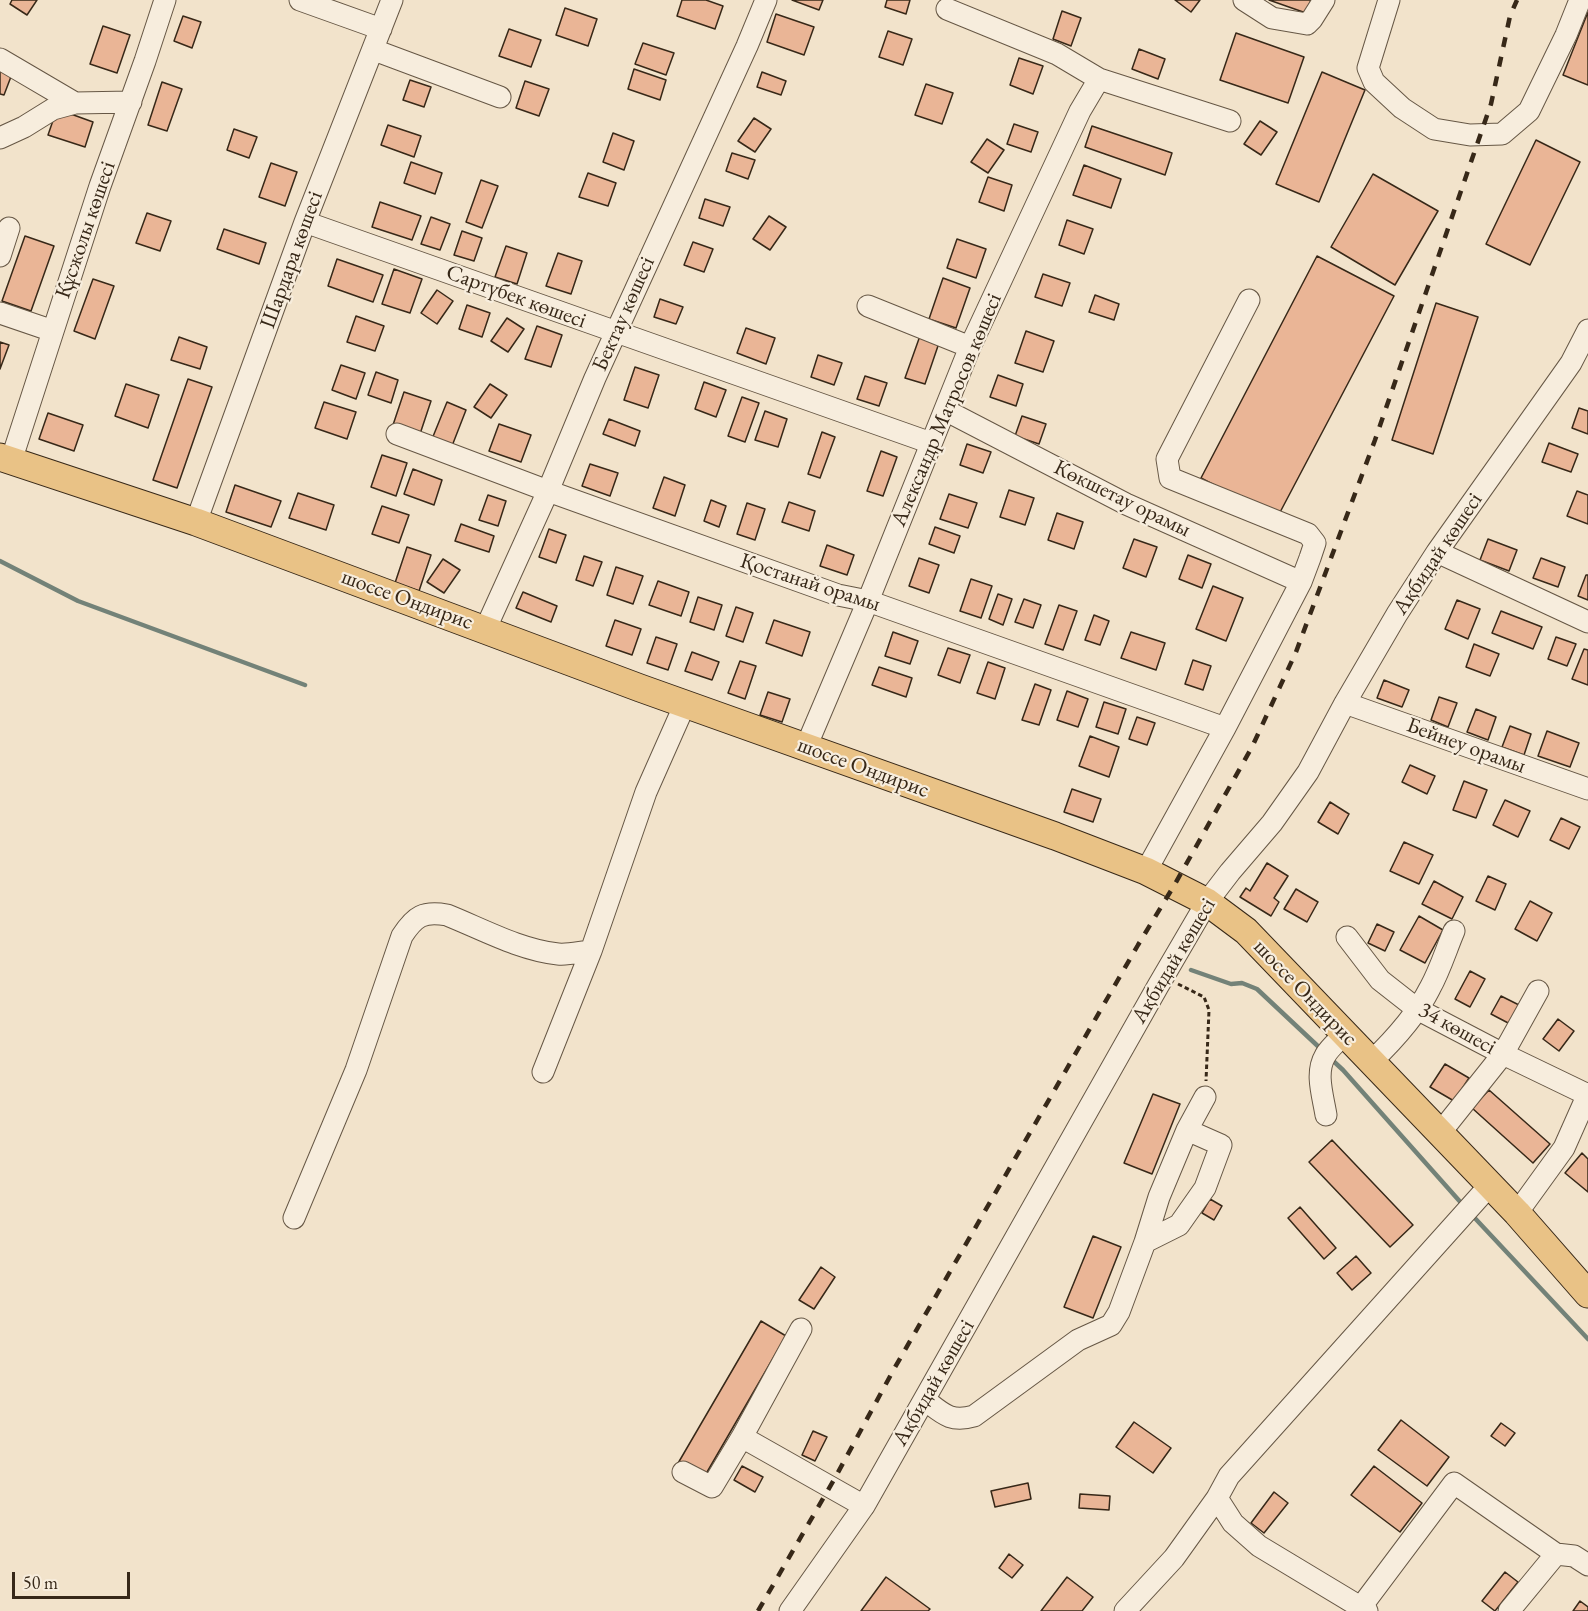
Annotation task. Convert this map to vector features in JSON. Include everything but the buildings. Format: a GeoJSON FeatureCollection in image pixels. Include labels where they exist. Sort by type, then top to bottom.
{"type":"FeatureCollection","features":[{"type":"Feature","properties":{"kind":"main road","name":"шоссе Ондирис"},"geometry":{"type":"LineString","coordinates":[[6,460],[196,522],[685,704],[1055,836],[1175,884],[1207,902],[1246,931],[1490,1185],[1588,1294]]}},
{"type":"Feature","properties":{"kind":"street","name":"Құсжолы көшесі"},"geometry":{"type":"LineString","coordinates":[[6,460],[165,0]]}},
{"type":"Feature","properties":{"kind":"street"},"geometry":{"type":"LineString","coordinates":[[300,0],[381,30]]}},
{"type":"Feature","properties":{"kind":"street","name":"Шардара көшесі"},"geometry":{"type":"LineString","coordinates":[[196,522],[305,222],[392,0]]}},
{"type":"Feature","properties":{"kind":"street","name":"Бектау көшесі"},"geometry":{"type":"LineString","coordinates":[[485,630],[548,491],[595,378],[766,0]]}},
{"type":"Feature","properties":{"kind":"street"},"geometry":{"type":"LineString","coordinates":[[1244,0],[1272,18],[1307,24],[1324,0]]}},
{"type":"Feature","properties":{"kind":"street"},"geometry":{"type":"LineString","coordinates":[[1389,0],[1368,68],[1374,82],[1402,108],[1434,129],[1470,135],[1502,134],[1528,111],[1566,35],[1580,0]]}},
{"type":"Feature","properties":{"kind":"street"},"geometry":{"type":"LineString","coordinates":[[947,9],[1057,54],[1100,79],[1230,121]]}},
{"type":"Feature","properties":{"kind":"street"},"geometry":{"type":"LineString","coordinates":[[374,50],[500,97]]}},
{"type":"Feature","properties":{"kind":"street"},"geometry":{"type":"LineString","coordinates":[[0,59],[75,103]]}},
{"type":"Feature","properties":{"kind":"street","name":"Александр Матросов көшесі"},"geometry":{"type":"LineString","coordinates":[[806,747],[868,601],[970,347],[1080,111],[1100,79]]}},
{"type":"Feature","properties":{"kind":"street"},"geometry":{"type":"LineString","coordinates":[[0,138],[24,127],[53,109],[75,103],[131,102]]}},
{"type":"Feature","properties":{"kind":"street","name":"Сартүбек көшесі"},"geometry":{"type":"LineString","coordinates":[[305,222],[931,443]]}},
{"type":"Feature","properties":{"kind":"street"},"geometry":{"type":"LineString","coordinates":[[0,256],[9,228]]}},
{"type":"Feature","properties":{"kind":"street"},"geometry":{"type":"LineString","coordinates":[[1146,871],[1225,728],[1301,582],[1315,543],[1308,534],[1170,478],[1167,459],[1248,300]]}},
{"type":"Feature","properties":{"kind":"street"},"geometry":{"type":"LineString","coordinates":[[868,306],[970,347]]}},
{"type":"Feature","properties":{"kind":"street"},"geometry":{"type":"LineString","coordinates":[[0,313],[52,331]]}},
{"type":"Feature","properties":{"kind":"street","name":"Ақбидай көшесі"},"geometry":{"type":"LineString","coordinates":[[790,1611],[864,1506],[1207,902],[1272,823],[1308,772],[1397,614],[1437,552],[1580,362],[1588,330]]}},
{"type":"Feature","properties":{"kind":"street","name":"Көкшетау орамы"},"geometry":{"type":"LineString","coordinates":[[945,410],[1126,504],[1301,582]]}},
{"type":"Feature","properties":{"kind":"street","name":"Қостанай орамы"},"geometry":{"type":"LineString","coordinates":[[397,434],[838,595],[868,601],[1225,728]]}},
{"type":"Feature","properties":{"kind":"street"},"geometry":{"type":"LineString","coordinates":[[1437,552],[1588,622]]}},
{"type":"Feature","properties":{"kind":"street","name":"Бейнеу орамы"},"geometry":{"type":"LineString","coordinates":[[1345,703],[1588,789]]}},
{"type":"Feature","properties":{"kind":"street"},"geometry":{"type":"LineString","coordinates":[[543,1072],[591,951],[646,792],[685,704]]}},
{"type":"Feature","properties":{"kind":"street"},"geometry":{"type":"LineString","coordinates":[[294,1218],[356,1070],[402,936],[410,923],[421,915],[434,913],[447,915],[524,946],[543,951],[561,954],[591,951]]}},
{"type":"Feature","properties":{"kind":"street"},"geometry":{"type":"LineString","coordinates":[[1371,1062],[1395,1039],[1418,1009],[1431,988],[1454,931]]}},
{"type":"Feature","properties":{"kind":"street","name":"34 көшесі"},"geometry":{"type":"LineString","coordinates":[[1347,937],[1380,980],[1418,1009],[1503,1054],[1588,1094]]}},
{"type":"Feature","properties":{"kind":"street"},"geometry":{"type":"LineString","coordinates":[[1440,1133],[1503,1054],[1538,991]]}},
{"type":"Feature","properties":{"kind":"street"},"geometry":{"type":"LineString","coordinates":[[1326,1114],[1320,1065],[1326,1054],[1345,1034]]}},
{"type":"Feature","properties":{"kind":"street"},"geometry":{"type":"LineString","coordinates":[[1516,1213],[1564,1148],[1588,1094]]}},
{"type":"Feature","properties":{"kind":"street"},"geometry":{"type":"LineString","coordinates":[[925,1400],[946,1416],[962,1419],[974,1416],[1078,1340],[1111,1325],[1119,1312],[1159,1197],[1187,1131],[1205,1097]]}},
{"type":"Feature","properties":{"kind":"street"},"geometry":{"type":"LineString","coordinates":[[1145,1242],[1179,1225],[1205,1188],[1221,1145],[1187,1131]]}},
{"type":"Feature","properties":{"kind":"street"},"geometry":{"type":"LineString","coordinates":[[1125,1611],[1174,1558],[1217,1498],[1229,1476],[1490,1185]]}},
{"type":"Feature","properties":{"kind":"street"},"geometry":{"type":"LineString","coordinates":[[683,1472],[712,1486],[742,1437],[801,1329]]}},
{"type":"Feature","properties":{"kind":"street"},"geometry":{"type":"LineString","coordinates":[[742,1437],[864,1506]]}},
{"type":"Feature","properties":{"kind":"street"},"geometry":{"type":"LineString","coordinates":[[1217,1498],[1233,1523],[1259,1546],[1364,1609],[1454,1483],[1556,1554],[1574,1556],[1588,1565]]}},
{"type":"Feature","properties":{"kind":"street"},"geometry":{"type":"LineString","coordinates":[[1509,1611],[1556,1554]]}},
{"type":"Feature","properties":{"kind":"path"},"geometry":{"type":"LineString","coordinates":[[1163,977],[1204,997],[1209,1010],[1205,1097]]}},
{"type":"Feature","properties":{"kind":"waterway"},"geometry":{"type":"LineString","coordinates":[[0,561],[78,601],[305,685]]}},
{"type":"Feature","properties":{"kind":"waterway"},"geometry":{"type":"LineString","coordinates":[[1191,970],[1231,984],[1242,983],[1257,989],[1322,1050]]}},
{"type":"Feature","properties":{"kind":"waterway"},"geometry":{"type":"LineString","coordinates":[[1330,1058],[1463,1205]]}},
{"type":"Feature","properties":{"kind":"waterway"},"geometry":{"type":"LineString","coordinates":[[1471,1214],[1588,1339]]}},
{"type":"Feature","properties":{"kind":"railway"},"geometry":{"type":"LineString","coordinates":[[758,1611],[835,1478],[894,1369],[1252,747],[1296,652],[1375,440],[1491,104],[1510,16],[1517,0]]}}]}
